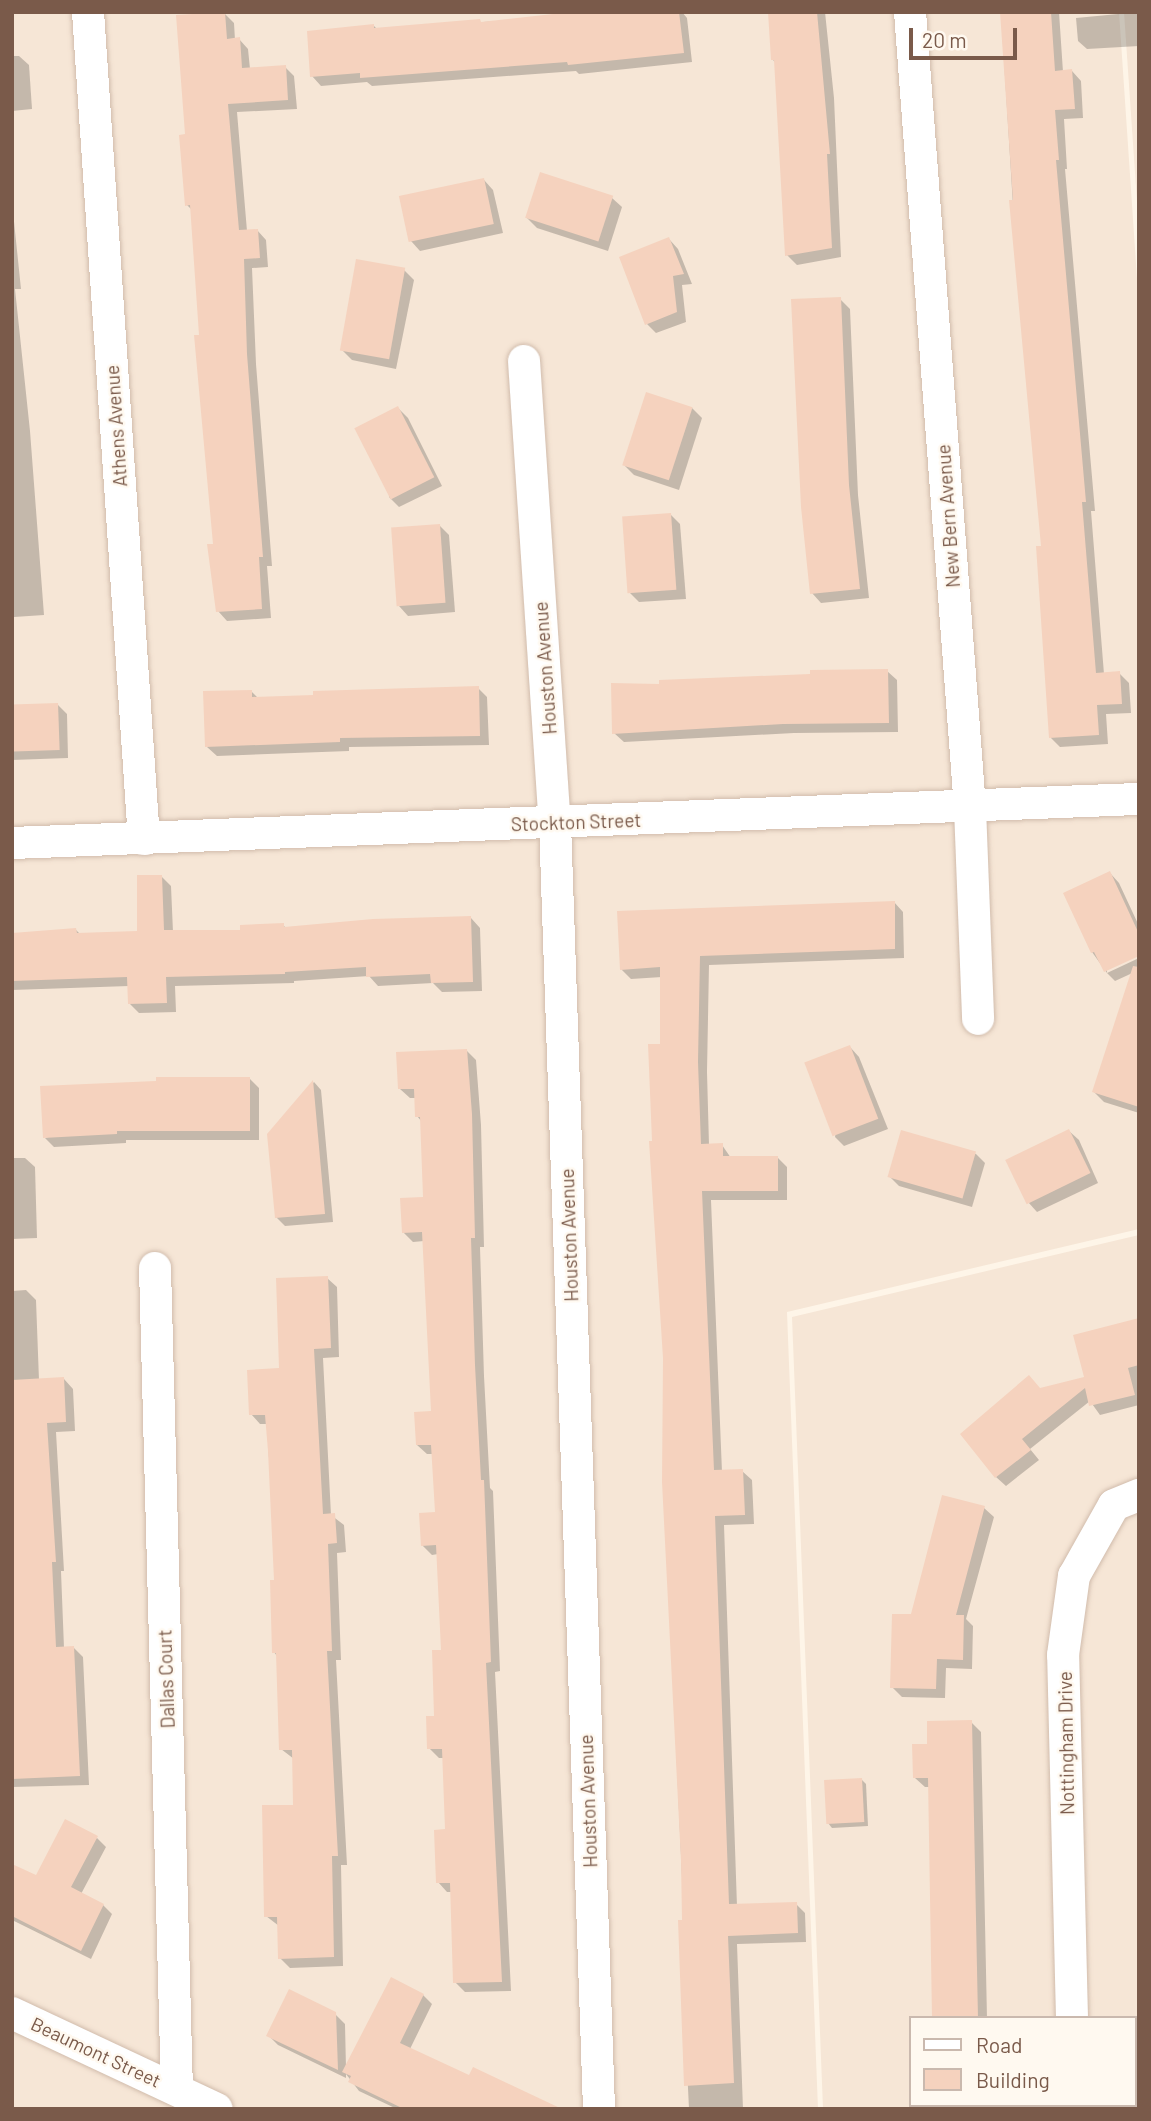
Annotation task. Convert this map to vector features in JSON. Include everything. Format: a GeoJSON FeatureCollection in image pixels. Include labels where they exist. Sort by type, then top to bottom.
{"type":"FeatureCollection","features":[{"type":"Feature","properties":{"kind":"street","name":"Athens Avenue"},"geometry":{"type":"LineString","coordinates":[[88,12],[145,839]]}},
{"type":"Feature","properties":{"kind":"street","name":"New Bern Avenue"},"geometry":{"type":"LineString","coordinates":[[910,12],[970,808],[978,1019]]}},
{"type":"Feature","properties":{"kind":"street","name":"Houston Avenue"},"geometry":{"type":"LineString","coordinates":[[524,361],[555,823],[598,2109]]}},
{"type":"Feature","properties":{"kind":"street","name":"Stockton Street"},"geometry":{"type":"LineString","coordinates":[[12,843],[970,808],[1139,799]]}},
{"type":"Feature","properties":{"kind":"street","name":"Dallas Court"},"geometry":{"type":"LineString","coordinates":[[155,1268],[177,2090]]}},
{"type":"Feature","properties":{"kind":"street","name":"Nottingham Drive"},"geometry":{"type":"LineString","coordinates":[[1072,2016],[1063,1655],[1074,1576],[1114,1505],[1139,1495]]}},
{"type":"Feature","properties":{"kind":"street","name":"Beaumont Street"},"geometry":{"type":"LineString","coordinates":[[12,2013],[217,2109]]}},
{"type":"Feature","properties":{"kind":"shaded area"},"geometry":{"type":"Polygon","coordinates":[[[12,12],[1119,12],[1139,308],[1139,1229],[787,1312],[818,2109],[12,2109],[12,12]]]}},
{"type":"Feature","properties":{"kind":"shaded area"},"geometry":{"type":"Polygon","coordinates":[[[1124,12],[1139,12],[1139,231],[1124,12]]]}},
{"type":"Feature","properties":{"kind":"shaded area"},"geometry":{"type":"Polygon","coordinates":[[[1139,1235],[1139,2109],[823,2109],[792,1317],[1139,1235]]]}},
{"type":"Feature","properties":{"kind":"building"},"geometry":{"type":"Polygon","coordinates":[[[225,12],[227,39],[240,37],[242,68],[286,65],[288,100],[228,104],[239,230],[258,229],[260,258],[244,259],[247,354],[263,557],[259,557],[262,609],[216,612],[207,544],[213,544],[194,335],[199,335],[190,205],[185,206],[179,135],[185,134],[176,15],[225,12]]]}},
{"type":"Feature","properties":{"kind":"building"},"geometry":{"type":"Polygon","coordinates":[[[571,12],[679,12],[684,53],[568,65],[567,62],[360,78],[360,73],[310,77],[307,31],[374,24],[374,28],[480,19],[481,22],[571,12]]]}},
{"type":"Feature","properties":{"kind":"building"},"geometry":{"type":"Polygon","coordinates":[[[768,12],[817,12],[830,154],[827,154],[832,248],[785,256],[774,60],[771,60],[768,12]]]}},
{"type":"Feature","properties":{"kind":"building"},"geometry":{"type":"Polygon","coordinates":[[[1000,12],[1051,12],[1055,71],[1072,69],[1075,109],[1055,110],[1059,160],[1056,160],[1086,502],[1082,502],[1096,673],[1120,671],[1122,704],[1097,705],[1099,735],[1049,738],[1036,546],[1041,546],[1009,200],[1013,200],[1000,12]]]}},
{"type":"Feature","properties":{"kind":"building"},"geometry":{"type":"Polygon","coordinates":[[[540,172],[613,196],[598,241],[525,218],[540,172]]]}},
{"type":"Feature","properties":{"kind":"building"},"geometry":{"type":"Polygon","coordinates":[[[484,178],[494,224],[409,242],[399,196],[484,178]]]}},
{"type":"Feature","properties":{"kind":"building"},"geometry":{"type":"Polygon","coordinates":[[[669,237],[684,274],[673,276],[677,312],[645,325],[619,257],[669,237]]]}},
{"type":"Feature","properties":{"kind":"building"},"geometry":{"type":"Polygon","coordinates":[[[356,259],[405,268],[389,359],[340,351],[356,259]]]}},
{"type":"Feature","properties":{"kind":"building"},"geometry":{"type":"Polygon","coordinates":[[[841,297],[849,485],[860,589],[810,594],[801,507],[791,299],[841,297]]]}},
{"type":"Feature","properties":{"kind":"building"},"geometry":{"type":"Polygon","coordinates":[[[646,392],[693,407],[669,480],[622,465],[646,392]]]}},
{"type":"Feature","properties":{"kind":"building"},"geometry":{"type":"Polygon","coordinates":[[[398,406],[434,477],[391,500],[354,428],[398,406]]]}},
{"type":"Feature","properties":{"kind":"building"},"geometry":{"type":"Polygon","coordinates":[[[671,513],[676,590],[627,593],[622,516],[671,513]]]}},
{"type":"Feature","properties":{"kind":"building"},"geometry":{"type":"Polygon","coordinates":[[[440,524],[446,603],[397,606],[391,527],[440,524]]]}},
{"type":"Feature","properties":{"kind":"building"},"geometry":{"type":"Polygon","coordinates":[[[888,669],[889,723],[783,724],[612,734],[611,683],[659,684],[659,680],[810,674],[810,670],[888,669]]]}},
{"type":"Feature","properties":{"kind":"building"},"geometry":{"type":"Polygon","coordinates":[[[479,686],[480,736],[340,738],[340,742],[205,747],[203,691],[252,690],[252,697],[313,695],[313,691],[479,686]]]}},
{"type":"Feature","properties":{"kind":"building"},"geometry":{"type":"Polygon","coordinates":[[[58,703],[60,750],[14,752],[12,705],[58,703]]]}},
{"type":"Feature","properties":{"kind":"building"},"geometry":{"type":"Polygon","coordinates":[[[1110,871],[1139,934],[1139,956],[1104,972],[1094,952],[1091,953],[1063,893],[1110,871]]]}},
{"type":"Feature","properties":{"kind":"building"},"geometry":{"type":"Polygon","coordinates":[[[137,875],[162,875],[164,930],[240,930],[240,925],[284,923],[284,927],[373,919],[471,916],[473,982],[431,983],[430,974],[366,977],[366,967],[285,974],[166,977],[167,1003],[128,1004],[127,977],[12,981],[12,933],[76,928],[77,933],[137,931],[137,875]]]}},
{"type":"Feature","properties":{"kind":"building"},"geometry":{"type":"Polygon","coordinates":[[[895,901],[895,949],[700,956],[698,1062],[701,1144],[723,1143],[723,1156],[778,1156],[778,1191],[702,1191],[714,1470],[743,1469],[745,1515],[715,1516],[729,1904],[797,1902],[798,1933],[728,1936],[734,2083],[684,2086],[678,1920],[682,1920],[681,1861],[662,1482],[663,1358],[649,1141],[652,1141],[648,1044],[660,1044],[660,967],[620,970],[617,911],[895,901]]]}},
{"type":"Feature","properties":{"kind":"building"},"geometry":{"type":"Polygon","coordinates":[[[1133,966],[1139,967],[1139,1107],[1092,1092],[1133,966]]]}},
{"type":"Feature","properties":{"kind":"building"},"geometry":{"type":"Polygon","coordinates":[[[850,1045],[878,1119],[833,1136],[804,1063],[850,1045]]]}},
{"type":"Feature","properties":{"kind":"building"},"geometry":{"type":"Polygon","coordinates":[[[467,1049],[472,1114],[475,1238],[471,1238],[475,1365],[481,1480],[484,1480],[491,1662],[486,1663],[502,1982],[453,1983],[450,1883],[436,1883],[434,1830],[445,1829],[442,1749],[427,1749],[426,1716],[434,1716],[432,1650],[441,1650],[436,1545],[421,1546],[419,1513],[435,1512],[431,1445],[416,1445],[414,1412],[431,1411],[422,1232],[402,1233],[400,1198],[423,1197],[420,1117],[415,1117],[414,1089],[398,1089],[396,1052],[467,1049]]]}},
{"type":"Feature","properties":{"kind":"building"},"geometry":{"type":"Polygon","coordinates":[[[156,1077],[250,1077],[250,1131],[117,1131],[117,1134],[43,1138],[40,1086],[156,1081],[156,1077]]]}},
{"type":"Feature","properties":{"kind":"building"},"geometry":{"type":"Polygon","coordinates":[[[313,1080],[325,1214],[275,1218],[267,1134],[313,1080]]]}},
{"type":"Feature","properties":{"kind":"building"},"geometry":{"type":"Polygon","coordinates":[[[1069,1129],[1090,1173],[1027,1204],[1005,1160],[1069,1129]]]}},
{"type":"Feature","properties":{"kind":"building"},"geometry":{"type":"Polygon","coordinates":[[[901,1130],[976,1151],[962,1199],[887,1177],[901,1130]]]}},
{"type":"Feature","properties":{"kind":"building"},"geometry":{"type":"Polygon","coordinates":[[[328,1276],[331,1348],[314,1349],[323,1514],[335,1513],[337,1543],[328,1544],[332,1651],[327,1651],[338,1856],[332,1856],[334,1957],[278,1959],[277,1917],[264,1917],[262,1805],[293,1805],[292,1750],[279,1750],[276,1653],[272,1653],[270,1580],[274,1580],[265,1415],[249,1415],[247,1370],[279,1368],[276,1278],[328,1276]]]}},
{"type":"Feature","properties":{"kind":"building"},"geometry":{"type":"Polygon","coordinates":[[[1139,1318],[1139,1365],[1128,1368],[1135,1395],[1089,1406],[1085,1388],[1022,1439],[1031,1450],[995,1478],[960,1434],[1029,1375],[1040,1388],[1084,1377],[1073,1335],[1139,1318]]]}},
{"type":"Feature","properties":{"kind":"building"},"geometry":{"type":"Polygon","coordinates":[[[64,1377],[66,1422],[47,1423],[56,1562],[52,1562],[56,1647],[74,1646],[80,1776],[12,1779],[12,1380],[64,1377]]]}},
{"type":"Feature","properties":{"kind":"building"},"geometry":{"type":"Polygon","coordinates":[[[942,1495],[985,1506],[956,1615],[964,1615],[963,1660],[937,1659],[936,1689],[890,1688],[892,1614],[911,1614],[942,1495]]]}},
{"type":"Feature","properties":{"kind":"building"},"geometry":{"type":"Polygon","coordinates":[[[972,1720],[978,2016],[932,2016],[928,1778],[913,1778],[912,1744],[927,1744],[927,1721],[972,1720]]]}},
{"type":"Feature","properties":{"kind":"building"},"geometry":{"type":"Polygon","coordinates":[[[862,1778],[864,1822],[826,1824],[824,1780],[862,1778]]]}},
{"type":"Feature","properties":{"kind":"building"},"geometry":{"type":"Polygon","coordinates":[[[65,1819],[98,1836],[71,1887],[104,1904],[81,1951],[12,1916],[12,1864],[36,1875],[65,1819]]]}},
{"type":"Feature","properties":{"kind":"building"},"geometry":{"type":"Polygon","coordinates":[[[391,1977],[424,1994],[400,2043],[469,2075],[473,2067],[562,2109],[404,2109],[348,2082],[351,2076],[342,2072],[391,1977]]]}},
{"type":"Feature","properties":{"kind":"building"},"geometry":{"type":"Polygon","coordinates":[[[289,1989],[336,2012],[338,2070],[266,2036],[289,1989]]]}}]}
